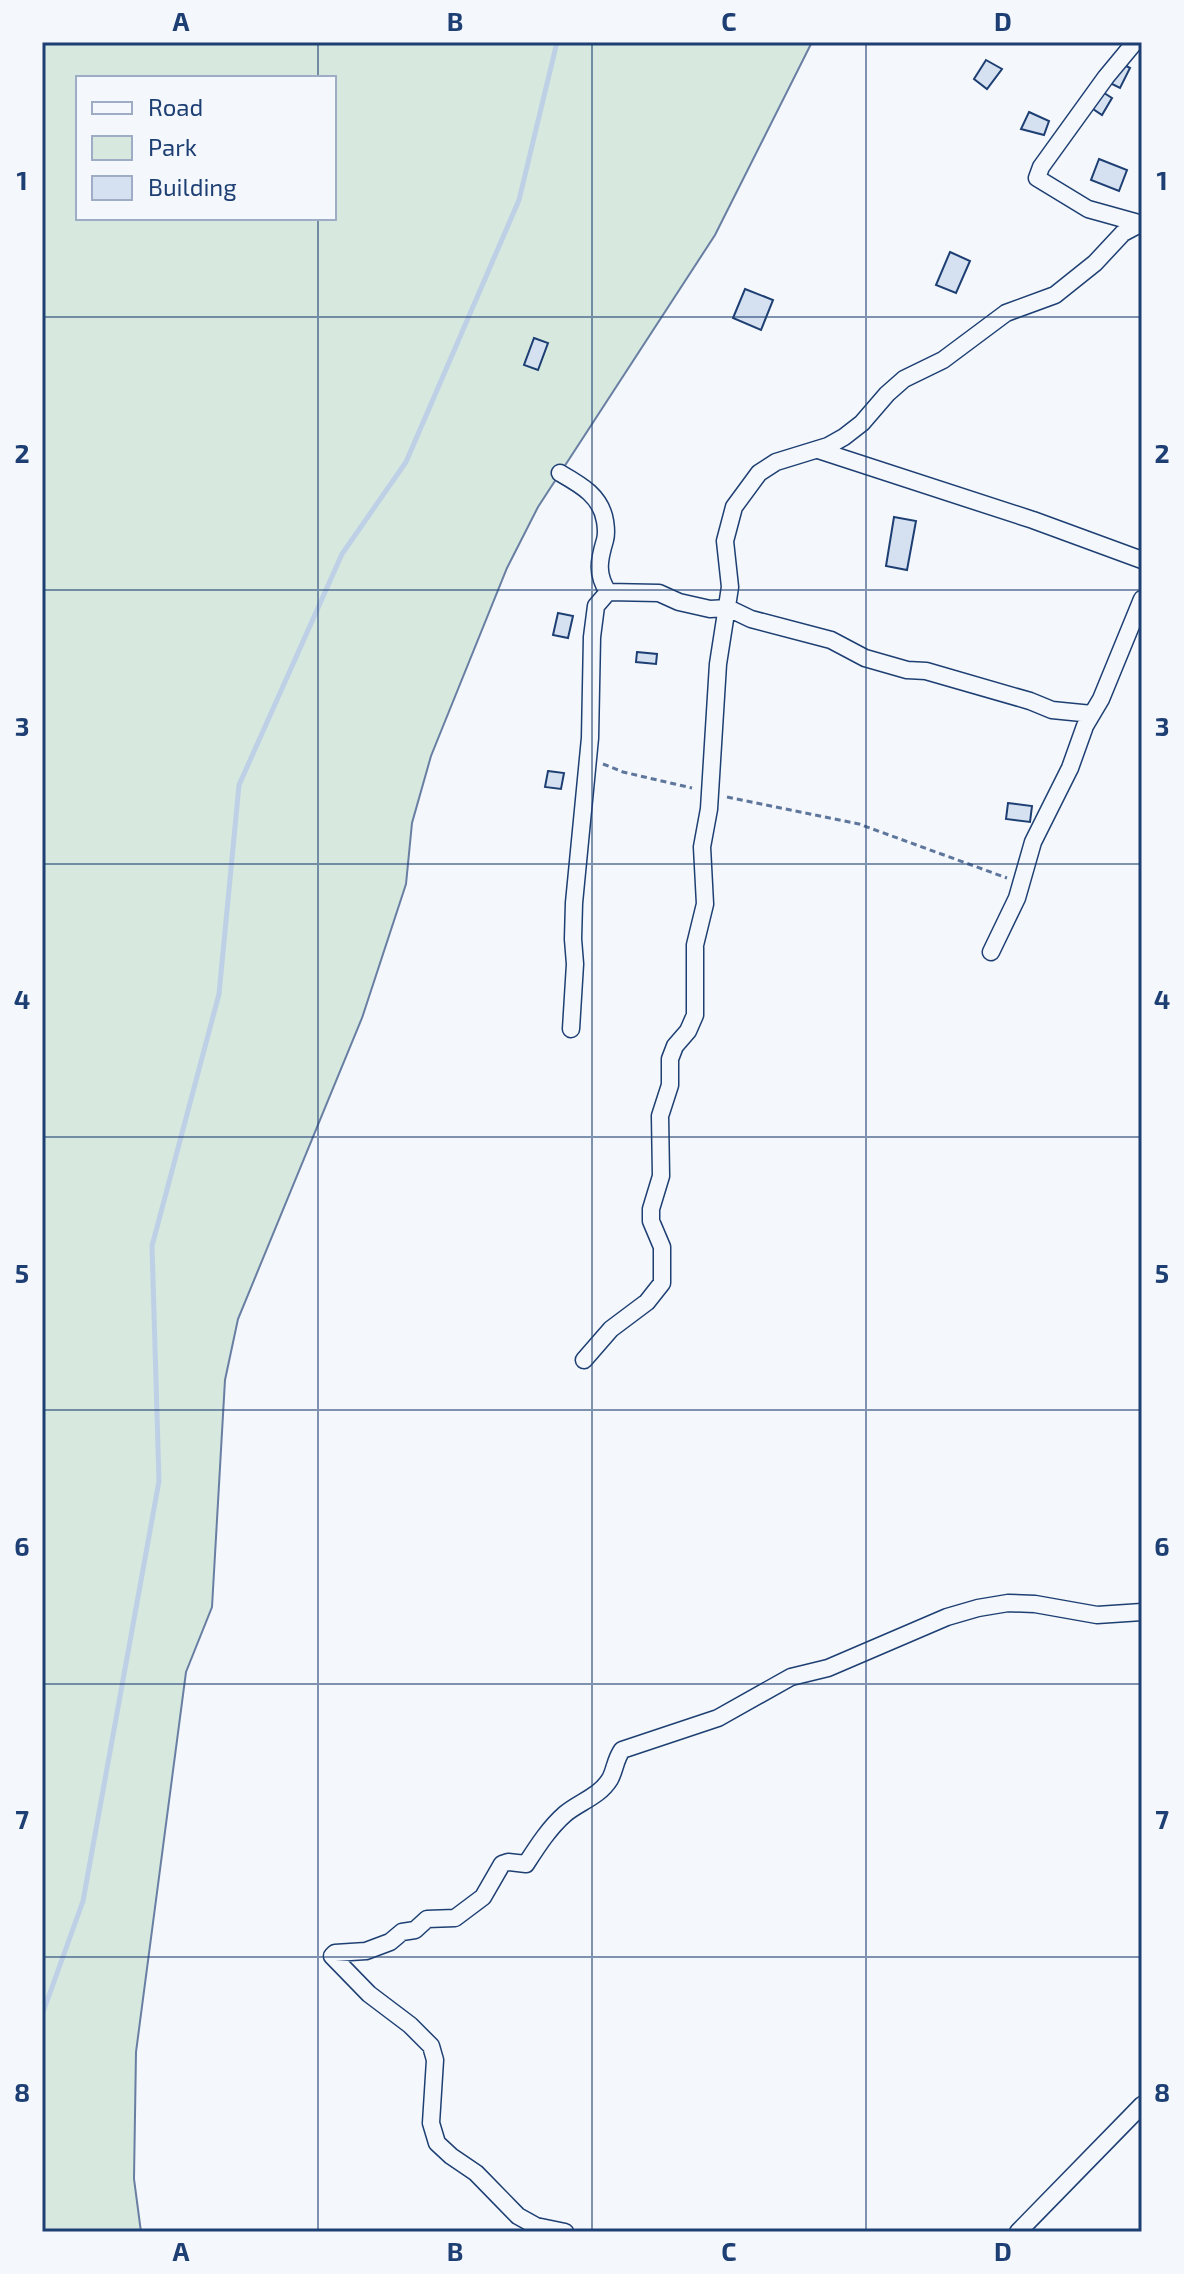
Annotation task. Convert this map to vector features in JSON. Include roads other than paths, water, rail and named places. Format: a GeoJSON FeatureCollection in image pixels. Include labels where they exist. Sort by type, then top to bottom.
{"type":"FeatureCollection","features":[{"type":"Feature","properties":{"kind":"street"},"geometry":{"type":"LineString","coordinates":[[1135,42],[1041,167],[1037,178],[1088,209],[1141,224]]}},
{"type":"Feature","properties":{"kind":"street"},"geometry":{"type":"LineString","coordinates":[[584,1360],[611,1329],[647,1302],[662,1283],[662,1247],[651,1221],[651,1209],[661,1176],[660,1116],[670,1085],[670,1059],[695,1015],[695,945],[705,904],[702,847],[710,793],[718,664],[730,587],[725,541],[734,507],[759,473],[776,462],[844,437],[862,423],[904,379],[943,360],[1006,313],[1055,295],[1095,263],[1123,233],[1141,224]]}},
{"type":"Feature","properties":{"kind":"street"},"geometry":{"type":"LineString","coordinates":[[817,449],[1033,520],[1142,560]]}},
{"type":"Feature","properties":{"kind":"street"},"geometry":{"type":"LineString","coordinates":[[560,473],[587,488],[603,508],[607,536],[600,552],[599,579],[608,592]]}},
{"type":"Feature","properties":{"kind":"street"},"geometry":{"type":"LineString","coordinates":[[608,592],[659,593],[679,602],[710,609],[728,608],[751,619],[831,640],[865,658],[926,671],[1052,710],[1092,714]]}},
{"type":"Feature","properties":{"kind":"street"},"geometry":{"type":"LineString","coordinates":[[571,1029],[575,964],[574,903],[587,757],[592,637],[596,606],[608,592]]}},
{"type":"Feature","properties":{"kind":"street"},"geometry":{"type":"LineString","coordinates":[[991,952],[1021,884],[1033,842],[1101,699],[1142,599]]}},
{"type":"Feature","properties":{"kind":"street"},"geometry":{"type":"LineString","coordinates":[[565,2232],[536,2226],[518,2216],[476,2173],[437,2143],[431,2123],[435,2060],[431,2046],[410,2025],[369,1994],[332,1956],[335,1953],[366,1951],[390,1942],[399,1933],[415,1930],[427,1919],[455,1918],[483,1897],[502,1864],[526,1864],[557,1822],[597,1793],[610,1779],[622,1750],[718,1718],[782,1680],[828,1668],[947,1617],[978,1608],[1008,1603],[1035,1604],[1097,1615],[1142,1612]]}},
{"type":"Feature","properties":{"kind":"street"},"geometry":{"type":"LineString","coordinates":[[1018,2232],[1142,2105]]}},
{"type":"Feature","properties":{"kind":"waterway"},"geometry":{"type":"LineString","coordinates":[[42,2015],[83,1901],[159,1481],[152,1246],[219,994],[239,785],[342,554],[406,462],[519,200],[557,42]]}}]}
